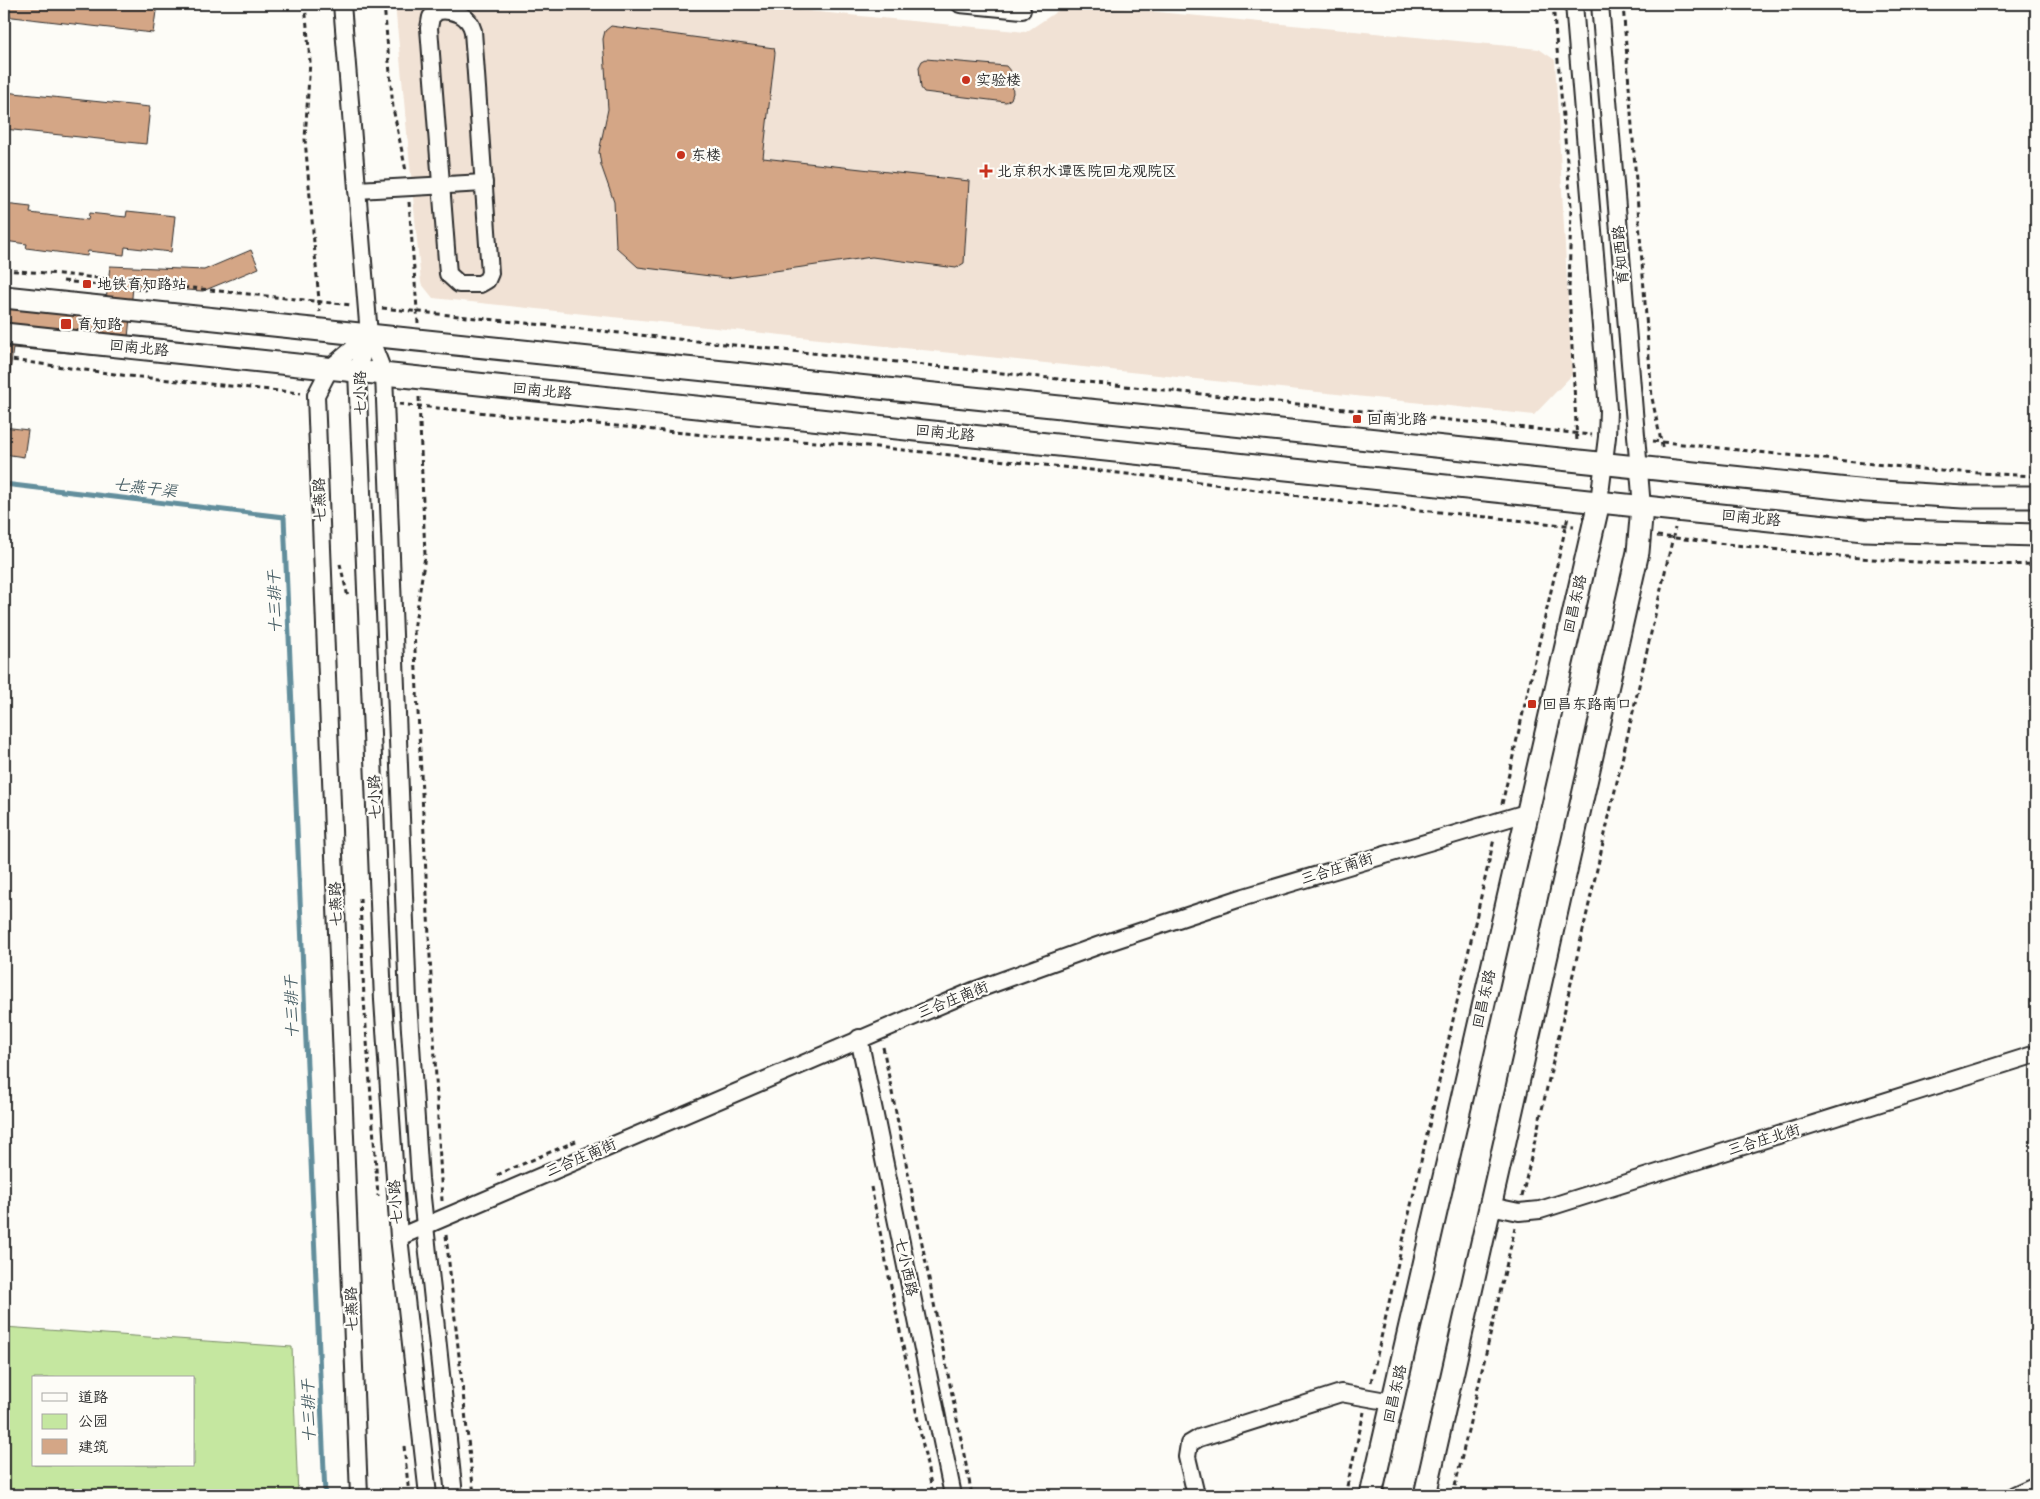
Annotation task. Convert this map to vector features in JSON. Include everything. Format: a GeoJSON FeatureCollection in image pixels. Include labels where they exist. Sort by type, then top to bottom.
{"type":"FeatureCollection","features":[{"type":"Feature","properties":{"kind":"main road"},"geometry":{"type":"LineString","coordinates":[[4,297],[1867,492],[1963,497],[2036,498]]}},
{"type":"Feature","properties":{"kind":"main road","name":"回南北路"},"geometry":{"type":"LineString","coordinates":[[4,334],[1864,530],[2036,535]]}},
{"type":"Feature","properties":{"kind":"main road","name":"回昌东路"},"geometry":{"type":"LineString","coordinates":[[1372,1495],[1526,813],[1599,502]]}},
{"type":"Feature","properties":{"kind":"main road"},"geometry":{"type":"LineString","coordinates":[[1425,1495],[1638,552],[1642,507]]}},
{"type":"Feature","properties":{"kind":"street"},"geometry":{"type":"LineString","coordinates":[[342,4],[369,335]]}},
{"type":"Feature","properties":{"kind":"street"},"geometry":{"type":"LineString","coordinates":[[960,4],[1022,10]]}},
{"type":"Feature","properties":{"kind":"street","name":"育知西路"},"geometry":{"type":"LineString","coordinates":[[1574,4],[1607,403],[1605,464],[1599,502]]}},
{"type":"Feature","properties":{"kind":"street","name":"育知西路"},"geometry":{"type":"LineString","coordinates":[[1600,4],[1642,507]]}},
{"type":"Feature","properties":{"kind":"street"},"geometry":{"type":"LineString","coordinates":[[443,11],[465,17],[474,30],[484,185],[489,277],[482,283],[463,285],[454,281],[448,274],[429,28],[433,14],[443,11]]}},
{"type":"Feature","properties":{"kind":"street"},"geometry":{"type":"LineString","coordinates":[[357,192],[484,185]]}},
{"type":"Feature","properties":{"kind":"street","name":"七燕路"},"geometry":{"type":"LineString","coordinates":[[359,1495],[316,395],[330,368],[369,335]]}},
{"type":"Feature","properties":{"kind":"street","name":"七小路"},"geometry":{"type":"LineString","coordinates":[[369,335],[358,371],[383,1000],[399,1237],[428,1495]]}},
{"type":"Feature","properties":{"kind":"street","name":"七小路"},"geometry":{"type":"LineString","coordinates":[[369,335],[384,374],[408,990],[425,1226],[454,1495]]}},
{"type":"Feature","properties":{"kind":"street","name":"三合庄南街"},"geometry":{"type":"LineString","coordinates":[[399,1237],[859,1038],[973,991],[1109,942],[1244,897],[1526,813]]}},
{"type":"Feature","properties":{"kind":"street","name":"七小西路"},"geometry":{"type":"LineString","coordinates":[[859,1038],[953,1495]]}},
{"type":"Feature","properties":{"kind":"street","name":"三合庄北街"},"geometry":{"type":"LineString","coordinates":[[1490,1206],[1519,1212],[1540,1210],[2036,1054]]}},
{"type":"Feature","properties":{"kind":"street"},"geometry":{"type":"LineString","coordinates":[[1196,1495],[1187,1457],[1189,1444],[1193,1440],[1341,1394],[1392,1402]]}},
{"type":"Feature","properties":{"kind":"street"},"geometry":{"type":"LineString","coordinates":[[2014,1495],[2036,1485]]}},
{"type":"Feature","properties":{"kind":"path"},"geometry":{"type":"LineString","coordinates":[[305,4],[310,61],[305,139],[317,280]]}},
{"type":"Feature","properties":{"kind":"path"},"geometry":{"type":"LineString","coordinates":[[384,4],[393,108],[408,190],[416,290]]}},
{"type":"Feature","properties":{"kind":"path"},"geometry":{"type":"LineString","coordinates":[[1553,4],[1572,206],[1569,291],[1575,396]]}},
{"type":"Feature","properties":{"kind":"path"},"geometry":{"type":"LineString","coordinates":[[1623,4],[1654,410]]}},
{"type":"Feature","properties":{"kind":"path"},"geometry":{"type":"LineString","coordinates":[[4,270],[298,299]]}},
{"type":"Feature","properties":{"kind":"path"},"geometry":{"type":"LineString","coordinates":[[63,281],[146,290]]}},
{"type":"Feature","properties":{"kind":"path"},"geometry":{"type":"LineString","coordinates":[[426,312],[1546,430]]}},
{"type":"Feature","properties":{"kind":"path"},"geometry":{"type":"LineString","coordinates":[[4,359],[129,376],[288,392]]}},
{"type":"Feature","properties":{"kind":"path"},"geometry":{"type":"LineString","coordinates":[[427,406],[714,436],[848,444],[1193,481],[1334,501],[1543,523]]}},
{"type":"Feature","properties":{"kind":"path"},"geometry":{"type":"LineString","coordinates":[[420,430],[425,556],[414,630],[440,1166]]}},
{"type":"Feature","properties":{"kind":"path"},"geometry":{"type":"LineString","coordinates":[[1682,444],[1949,472],[2036,476]]}},
{"type":"Feature","properties":{"kind":"path"},"geometry":{"type":"LineString","coordinates":[[1678,538],[1878,558],[1956,563],[2036,564]]}},
{"type":"Feature","properties":{"kind":"path"},"geometry":{"type":"LineString","coordinates":[[339,554],[349,606]]}},
{"type":"Feature","properties":{"kind":"path"},"geometry":{"type":"LineString","coordinates":[[1345,1495],[1559,556]]}},
{"type":"Feature","properties":{"kind":"path"},"geometry":{"type":"LineString","coordinates":[[1453,1495],[1668,564]]}},
{"type":"Feature","properties":{"kind":"path"},"geometry":{"type":"LineString","coordinates":[[360,890],[364,999],[376,1172]]}},
{"type":"Feature","properties":{"kind":"path"},"geometry":{"type":"LineString","coordinates":[[886,1062],[972,1495]]}},
{"type":"Feature","properties":{"kind":"path"},"geometry":{"type":"LineString","coordinates":[[870,1183],[933,1495]]}},
{"type":"Feature","properties":{"kind":"path"},"geometry":{"type":"LineString","coordinates":[[448,1253],[474,1495]]}},
{"type":"Feature","properties":{"kind":"shaded area","name":"北京积水谭医院回龙观院区"},"geometry":{"type":"Polygon","coordinates":[[[395,4],[736,4],[1026,32],[1068,4],[1076,4],[1539,49],[1555,60],[1572,375],[1534,415],[433,298],[421,283],[395,4]]]}},
{"type":"Feature","properties":{"kind":"green space"},"geometry":{"type":"Polygon","coordinates":[[[4,1327],[292,1347],[298,1495],[4,1495],[4,1327]]]}},
{"type":"Feature","properties":{"kind":"building"},"geometry":{"type":"Polygon","coordinates":[[[4,4],[157,4],[153,33],[4,16],[4,4]]]}},
{"type":"Feature","properties":{"kind":"building","name":"东楼"},"geometry":{"type":"Polygon","coordinates":[[[611,26],[774,48],[763,158],[969,181],[964,263],[956,268],[872,257],[726,278],[638,267],[616,247],[614,202],[601,165],[599,152],[608,109],[603,39],[605,31],[611,26]]]}},
{"type":"Feature","properties":{"kind":"building","name":"实验楼"},"geometry":{"type":"Polygon","coordinates":[[[926,59],[1006,66],[1011,72],[1013,93],[1011,99],[1006,102],[924,92],[921,88],[919,67],[922,61],[926,59]]]}},
{"type":"Feature","properties":{"kind":"building"},"geometry":{"type":"Polygon","coordinates":[[[4,92],[150,107],[146,144],[4,129],[4,92]]]}},
{"type":"Feature","properties":{"kind":"building"},"geometry":{"type":"Polygon","coordinates":[[[4,204],[31,207],[30,213],[88,220],[89,213],[126,217],[127,211],[175,216],[171,252],[125,247],[124,255],[88,251],[87,256],[26,248],[27,244],[4,241],[4,204]]]}},
{"type":"Feature","properties":{"kind":"building","name":"育知路"},"geometry":{"type":"Polygon","coordinates":[[[251,250],[259,268],[203,291],[133,287],[126,358],[13,348],[4,421],[4,288],[106,300],[110,266],[204,270],[251,250]]]}},
{"type":"Feature","properties":{"kind":"building"},"geometry":{"type":"Polygon","coordinates":[[[4,427],[28,430],[24,457],[4,454],[4,427]]]}},
{"type":"Feature","properties":{"kind":"waterway","name":"十三排干"},"geometry":{"type":"LineString","coordinates":[[4,484],[284,517],[325,1495]]}},
{"type":"Feature","properties":{"kind":"place","name":"实验楼"},"geometry":{"type":"Point","coordinates":[966,80]}},
{"type":"Feature","properties":{"kind":"place","name":"东楼"},"geometry":{"type":"Point","coordinates":[681,155]}},
{"type":"Feature","properties":{"kind":"place","name":"北京积水谭医院回龙观院区"},"geometry":{"type":"Point","coordinates":[986,171]}},
{"type":"Feature","properties":{"kind":"place","name":"地铁育知路站"},"geometry":{"type":"Point","coordinates":[87,284]}},
{"type":"Feature","properties":{"kind":"place","name":"育知路"},"geometry":{"type":"Point","coordinates":[66,324]}},
{"type":"Feature","properties":{"kind":"place","name":"回南北路"},"geometry":{"type":"Point","coordinates":[1357,419]}},
{"type":"Feature","properties":{"kind":"place","name":"回昌东路南口"},"geometry":{"type":"Point","coordinates":[1532,704]}},
{"type":"Feature","properties":{"kind":"water label","name":"七燕干渠"},"geometry":{"type":"Point","coordinates":[145,488]}}]}
